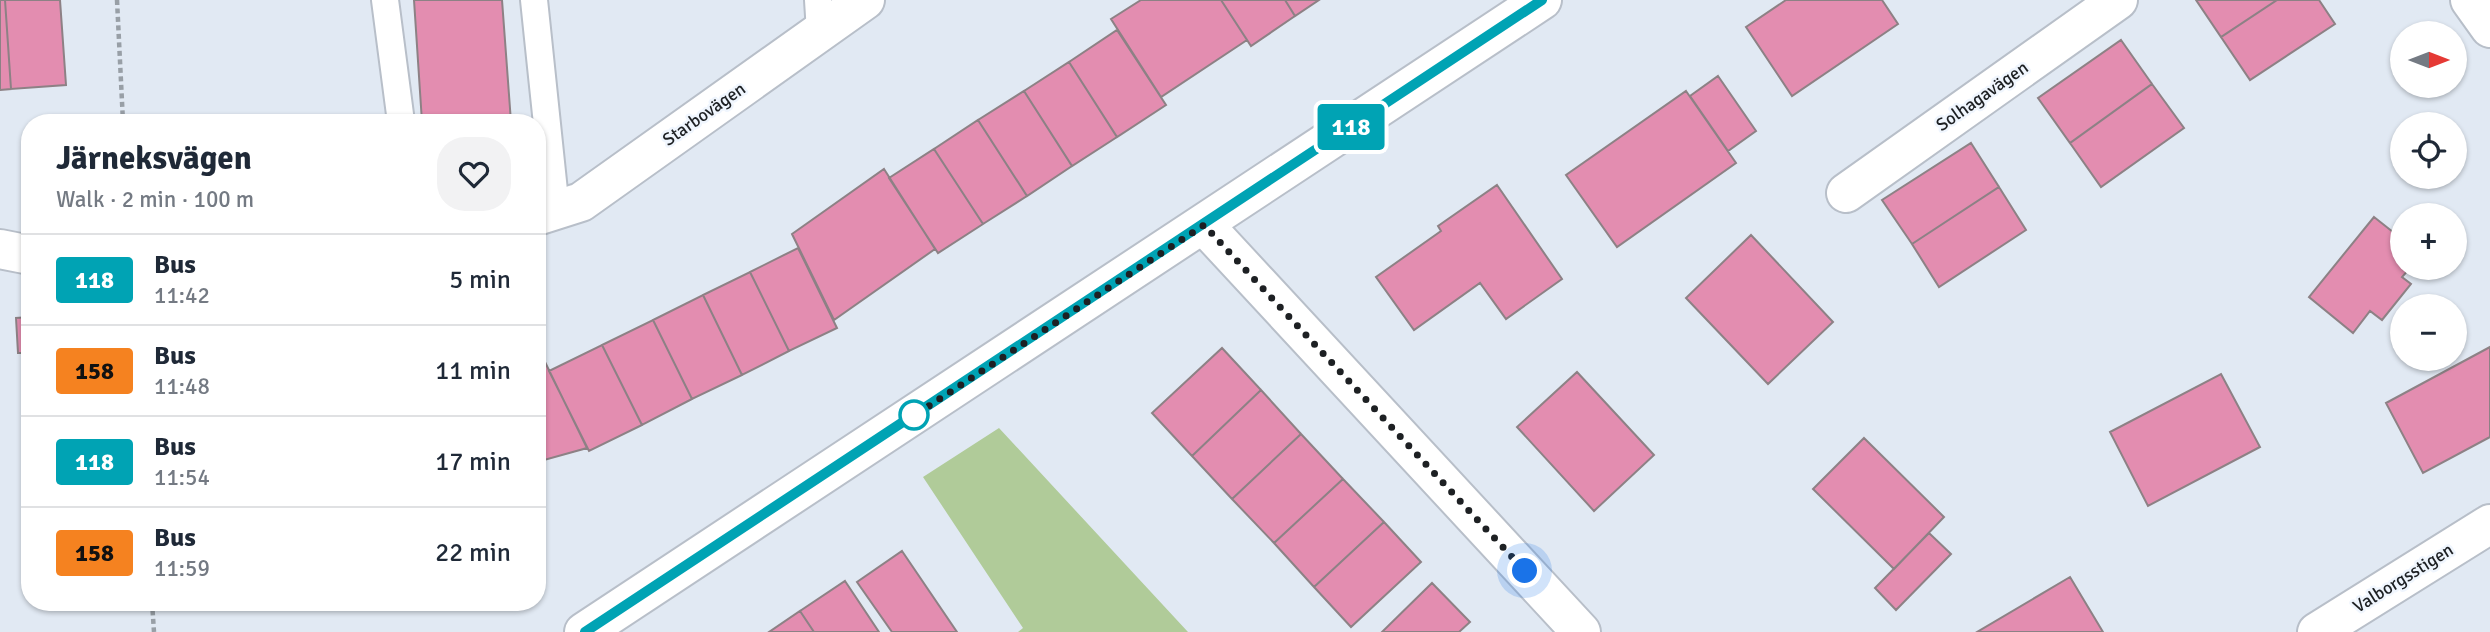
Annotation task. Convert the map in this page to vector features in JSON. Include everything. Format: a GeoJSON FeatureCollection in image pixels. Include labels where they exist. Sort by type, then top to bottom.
{"type":"FeatureCollection","features":[{"type":"Feature","properties":{"kind":"street","name":"Starbovägen"},"geometry":{"type":"LineString","coordinates":[[546,213],[581,202],[819,16],[865,0]]}},
{"type":"Feature","properties":{"kind":"street"},"geometry":{"type":"LineString","coordinates":[[584,632],[1542,0]]}},
{"type":"Feature","properties":{"kind":"street","name":"Solhagavägen"},"geometry":{"type":"LineString","coordinates":[[1846,193],[2118,0]]}},
{"type":"Feature","properties":{"kind":"street"},"geometry":{"type":"LineString","coordinates":[[2470,0],[2490,28]]}},
{"type":"Feature","properties":{"kind":"street"},"geometry":{"type":"LineString","coordinates":[[1204,225],[1581,632]]}},
{"type":"Feature","properties":{"kind":"street"},"geometry":{"type":"LineString","coordinates":[[0,249],[21,253]]}},
{"type":"Feature","properties":{"kind":"street","name":"Valborgsstigen"},"geometry":{"type":"LineString","coordinates":[[2317,632],[2490,524]]}},
{"type":"Feature","properties":{"kind":"lane"},"geometry":{"type":"LineString","coordinates":[[385,0],[400,114]]}},
{"type":"Feature","properties":{"kind":"lane"},"geometry":{"type":"LineString","coordinates":[[534,0],[540,114]]}},
{"type":"Feature","properties":{"kind":"path"},"geometry":{"type":"LineString","coordinates":[[117,0],[123,114]]}},
{"type":"Feature","properties":{"kind":"path"},"geometry":{"type":"LineString","coordinates":[[153,611],[154,632]]}},
{"type":"Feature","properties":{"kind":"green space"},"geometry":{"type":"Polygon","coordinates":[[[999,428],[1188,632],[1018,632],[1023,628],[923,477],[999,428]]]}},
{"type":"Feature","properties":{"kind":"building"},"geometry":{"type":"Polygon","coordinates":[[[0,0],[5,0],[11,89],[0,90],[0,0]]]}},
{"type":"Feature","properties":{"kind":"building"},"geometry":{"type":"Polygon","coordinates":[[[5,0],[60,0],[66,85],[11,89],[5,0]]]}},
{"type":"Feature","properties":{"kind":"building"},"geometry":{"type":"Polygon","coordinates":[[[414,0],[502,0],[510,114],[421,114],[414,0]]]}},
{"type":"Feature","properties":{"kind":"building"},"geometry":{"type":"Polygon","coordinates":[[[1141,0],[1221,0],[1247,40],[1161,97],[1111,19],[1141,0]]]}},
{"type":"Feature","properties":{"kind":"building"},"geometry":{"type":"Polygon","coordinates":[[[1221,0],[1285,0],[1295,16],[1251,46],[1221,0]]]}},
{"type":"Feature","properties":{"kind":"building"},"geometry":{"type":"Polygon","coordinates":[[[1285,0],[1319,0],[1295,16],[1285,0]]]}},
{"type":"Feature","properties":{"kind":"building"},"geometry":{"type":"Polygon","coordinates":[[[1786,0],[1882,0],[1898,24],[1792,96],[1746,27],[1786,0]]]}},
{"type":"Feature","properties":{"kind":"building"},"geometry":{"type":"Polygon","coordinates":[[[2196,0],[2277,0],[2221,37],[2196,0]]]}},
{"type":"Feature","properties":{"kind":"building"},"geometry":{"type":"Polygon","coordinates":[[[2277,0],[2319,0],[2335,24],[2250,80],[2221,37],[2277,0]]]}},
{"type":"Feature","properties":{"kind":"building"},"geometry":{"type":"Polygon","coordinates":[[[1117,30],[1166,105],[1117,137],[1069,62],[1117,30]]]}},
{"type":"Feature","properties":{"kind":"building"},"geometry":{"type":"Polygon","coordinates":[[[2121,40],[2152,84],[2070,143],[2038,98],[2121,40]]]}},
{"type":"Feature","properties":{"kind":"building"},"geometry":{"type":"Polygon","coordinates":[[[1069,62],[1117,137],[1072,166],[1024,91],[1069,62]]]}},
{"type":"Feature","properties":{"kind":"building"},"geometry":{"type":"Polygon","coordinates":[[[1718,76],[1756,131],[1728,151],[1690,96],[1718,76]]]}},
{"type":"Feature","properties":{"kind":"building"},"geometry":{"type":"Polygon","coordinates":[[[2152,84],[2184,128],[2101,187],[2070,143],[2152,84]]]}},
{"type":"Feature","properties":{"kind":"building"},"geometry":{"type":"Polygon","coordinates":[[[1024,91],[1072,166],[1027,196],[978,120],[1024,91]]]}},
{"type":"Feature","properties":{"kind":"building"},"geometry":{"type":"Polygon","coordinates":[[[1686,91],[1736,163],[1617,247],[1566,175],[1686,91]]]}},
{"type":"Feature","properties":{"kind":"building"},"geometry":{"type":"Polygon","coordinates":[[[978,120],[1027,196],[983,224],[934,149],[978,120]]]}},
{"type":"Feature","properties":{"kind":"building"},"geometry":{"type":"Polygon","coordinates":[[[1971,143],[1999,187],[1912,244],[1882,200],[1971,143]]]}},
{"type":"Feature","properties":{"kind":"building"},"geometry":{"type":"Polygon","coordinates":[[[934,149],[983,224],[938,253],[889,178],[934,149]]]}},
{"type":"Feature","properties":{"kind":"building"},"geometry":{"type":"Polygon","coordinates":[[[884,169],[935,249],[834,320],[792,234],[884,169]]]}},
{"type":"Feature","properties":{"kind":"building"},"geometry":{"type":"Polygon","coordinates":[[[1497,185],[1562,279],[1506,319],[1480,283],[1414,330],[1376,277],[1441,231],[1438,226],[1497,185]]]}},
{"type":"Feature","properties":{"kind":"building"},"geometry":{"type":"Polygon","coordinates":[[[1999,187],[2026,230],[1939,287],[1912,244],[1999,187]]]}},
{"type":"Feature","properties":{"kind":"building"},"geometry":{"type":"Polygon","coordinates":[[[2374,217],[2390,230],[2390,280],[2406,280],[2411,284],[2403,294],[2390,294],[2390,310],[2382,320],[2370,311],[2353,333],[2309,297],[2374,217]]]}},
{"type":"Feature","properties":{"kind":"building"},"geometry":{"type":"Polygon","coordinates":[[[1751,235],[1833,322],[1768,384],[1686,298],[1751,235]]]}},
{"type":"Feature","properties":{"kind":"building"},"geometry":{"type":"Polygon","coordinates":[[[798,248],[837,328],[789,351],[750,272],[798,248]]]}},
{"type":"Feature","properties":{"kind":"building"},"geometry":{"type":"Polygon","coordinates":[[[750,272],[789,351],[742,375],[703,295],[750,272]]]}},
{"type":"Feature","properties":{"kind":"building"},"geometry":{"type":"Polygon","coordinates":[[[703,295],[742,375],[692,399],[653,320],[703,295]]]}},
{"type":"Feature","properties":{"kind":"building"},"geometry":{"type":"Polygon","coordinates":[[[16,318],[21,318],[21,353],[18,353],[16,318]]]}},
{"type":"Feature","properties":{"kind":"building"},"geometry":{"type":"Polygon","coordinates":[[[653,320],[692,399],[642,425],[602,345],[653,320]]]}},
{"type":"Feature","properties":{"kind":"building"},"geometry":{"type":"Polygon","coordinates":[[[602,345],[642,425],[589,451],[549,371],[602,345]]]}},
{"type":"Feature","properties":{"kind":"building"},"geometry":{"type":"Polygon","coordinates":[[[2490,347],[2490,437],[2423,473],[2386,403],[2445,371],[2467,371],[2467,359],[2490,347]]]}},
{"type":"Feature","properties":{"kind":"building"},"geometry":{"type":"Polygon","coordinates":[[[1222,348],[1261,390],[1192,456],[1152,413],[1222,348]]]}},
{"type":"Feature","properties":{"kind":"building"},"geometry":{"type":"Polygon","coordinates":[[[546,364],[587,448],[546,459],[546,364]]]}},
{"type":"Feature","properties":{"kind":"building"},"geometry":{"type":"Polygon","coordinates":[[[1577,372],[1654,455],[1594,511],[1517,427],[1577,372]]]}},
{"type":"Feature","properties":{"kind":"building"},"geometry":{"type":"Polygon","coordinates":[[[2221,374],[2260,447],[2148,506],[2110,432],[2221,374]]]}},
{"type":"Feature","properties":{"kind":"building"},"geometry":{"type":"Polygon","coordinates":[[[1261,390],[1301,434],[1232,499],[1192,456],[1261,390]]]}},
{"type":"Feature","properties":{"kind":"building"},"geometry":{"type":"Polygon","coordinates":[[[1301,434],[1343,479],[1274,543],[1232,499],[1301,434]]]}},
{"type":"Feature","properties":{"kind":"building"},"geometry":{"type":"Polygon","coordinates":[[[1864,438],[1944,517],[1894,569],[1813,489],[1864,438]]]}},
{"type":"Feature","properties":{"kind":"building"},"geometry":{"type":"Polygon","coordinates":[[[1343,479],[1384,522],[1314,587],[1274,543],[1343,479]]]}},
{"type":"Feature","properties":{"kind":"building"},"geometry":{"type":"Polygon","coordinates":[[[1384,522],[1421,562],[1351,627],[1314,587],[1384,522]]]}},
{"type":"Feature","properties":{"kind":"building"},"geometry":{"type":"Polygon","coordinates":[[[1929,533],[1951,554],[1896,610],[1875,588],[1929,533]]]}},
{"type":"Feature","properties":{"kind":"building"},"geometry":{"type":"Polygon","coordinates":[[[902,551],[957,632],[892,632],[857,582],[902,551]]]}},
{"type":"Feature","properties":{"kind":"building"},"geometry":{"type":"Polygon","coordinates":[[[2070,577],[2103,632],[1977,632],[2070,577]]]}},
{"type":"Feature","properties":{"kind":"building"},"geometry":{"type":"Polygon","coordinates":[[[845,581],[879,632],[814,632],[800,611],[845,581]]]}},
{"type":"Feature","properties":{"kind":"building"},"geometry":{"type":"Polygon","coordinates":[[[1432,583],[1470,622],[1459,632],[1382,632],[1432,583]]]}},
{"type":"Feature","properties":{"kind":"building"},"geometry":{"type":"Polygon","coordinates":[[[800,611],[814,632],[769,632],[800,611]]]}},
{"type":"Feature","properties":{"kind":"bus line","name":"118"},"geometry":{"type":"LineString","coordinates":[[585,632],[1542,0]]}},
{"type":"Feature","properties":{"kind":"route"},"geometry":{"type":"LineString","coordinates":[[914,415],[906,421],[1204,225],[1525,571]]}}]}
